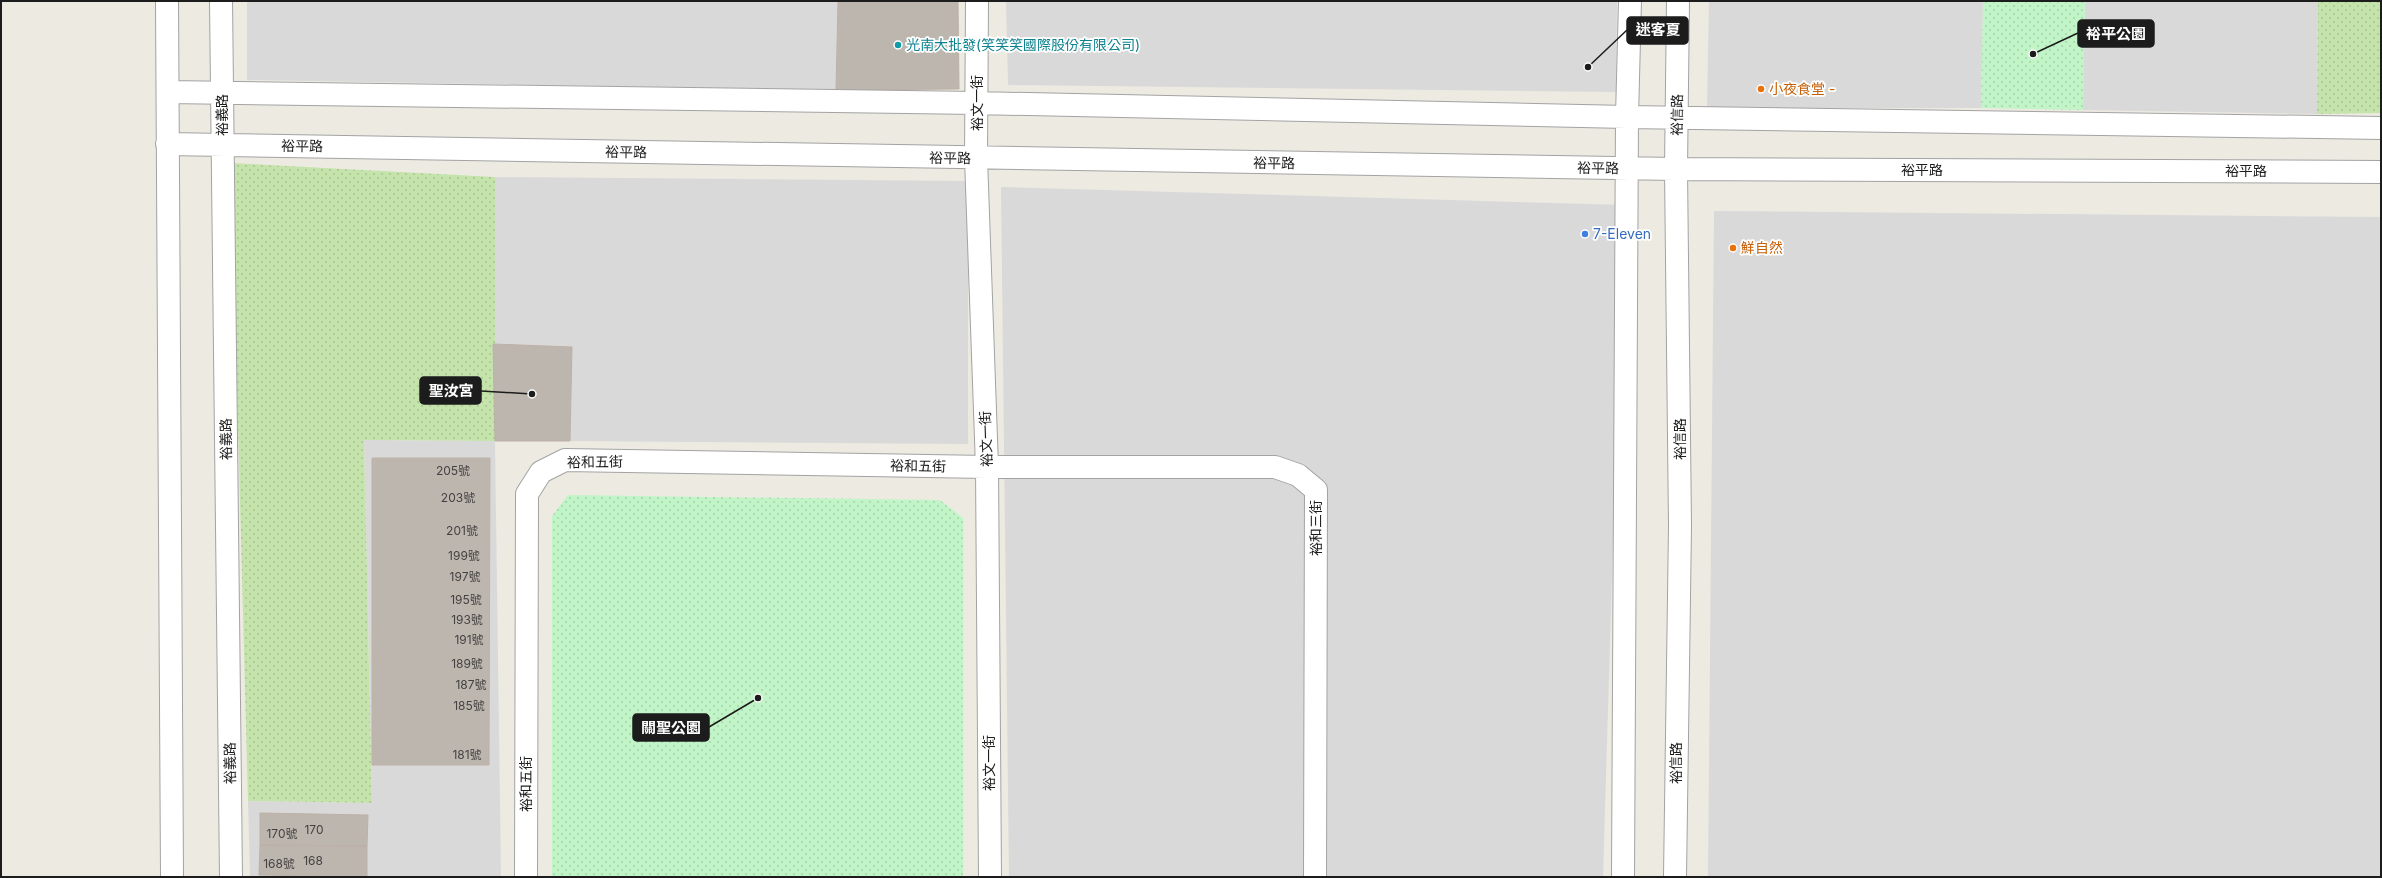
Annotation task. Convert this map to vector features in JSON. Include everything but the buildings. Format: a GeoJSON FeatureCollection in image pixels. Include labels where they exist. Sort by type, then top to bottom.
{"type":"FeatureCollection","features":[{"type":"Feature","properties":{"kind":"street"},"geometry":{"type":"LineString","coordinates":[[167,1],[172,877]]}},
{"type":"Feature","properties":{"kind":"street","name":"裕義路"},"geometry":{"type":"LineString","coordinates":[[221,1],[231,877]]}},
{"type":"Feature","properties":{"kind":"street","name":"裕文一街"},"geometry":{"type":"LineString","coordinates":[[977,1],[976,158],[987,467],[990,877]]}},
{"type":"Feature","properties":{"kind":"street"},"geometry":{"type":"LineString","coordinates":[[1623,877],[1626,168],[1630,1]]}},
{"type":"Feature","properties":{"kind":"street","name":"裕信路"},"geometry":{"type":"LineString","coordinates":[[1675,877],[1680,455],[1676,169],[1678,1]]}},
{"type":"Feature","properties":{"kind":"street"},"geometry":{"type":"LineString","coordinates":[[168,92],[977,103],[1627,117],[2381,128]]}},
{"type":"Feature","properties":{"kind":"street","name":"裕平路"},"geometry":{"type":"LineString","coordinates":[[167,144],[1676,169],[2381,172]]}},
{"type":"Feature","properties":{"kind":"street","name":"裕和五街"},"geometry":{"type":"LineString","coordinates":[[526,877],[527,494],[541,472],[566,460],[987,467]]}},
{"type":"Feature","properties":{"kind":"street","name":"裕和三街"},"geometry":{"type":"LineString","coordinates":[[987,467],[1275,467],[1298,475],[1316,490],[1315,877]]}},
{"type":"Feature","properties":{"kind":"shaded area"},"geometry":{"type":"Polygon","coordinates":[[[247,1],[838,1],[836,90],[247,80],[247,1]]]}},
{"type":"Feature","properties":{"kind":"shaded area"},"geometry":{"type":"Polygon","coordinates":[[[1006,1],[1617,1],[1616,92],[1008,85],[1006,1]]]}},
{"type":"Feature","properties":{"kind":"shaded area"},"geometry":{"type":"Polygon","coordinates":[[[1709,1],[1983,1],[1981,108],[1707,108],[1709,1]]]}},
{"type":"Feature","properties":{"kind":"shaded area"},"geometry":{"type":"Polygon","coordinates":[[[2085,1],[2318,1],[2317,114],[2083,110],[2085,1]]]}},
{"type":"Feature","properties":{"kind":"shaded area"},"geometry":{"type":"Polygon","coordinates":[[[495,177],[968,181],[968,444],[570,441],[493,344],[495,177]]]}},
{"type":"Feature","properties":{"kind":"shaded area"},"geometry":{"type":"Polygon","coordinates":[[[1001,187],[1623,205],[1603,877],[1009,877],[1001,187]]]}},
{"type":"Feature","properties":{"kind":"shaded area"},"geometry":{"type":"Polygon","coordinates":[[[1714,211],[2381,217],[2381,877],[1708,877],[1714,211]]]}},
{"type":"Feature","properties":{"kind":"shaded area"},"geometry":{"type":"Polygon","coordinates":[[[364,440],[495,441],[501,877],[250,877],[248,801],[372,803],[364,440]]]}},
{"type":"Feature","properties":{"kind":"green space"},"geometry":{"type":"Polygon","coordinates":[[[1983,1],[2085,1],[2083,110],[1981,108],[1983,1]]]}},
{"type":"Feature","properties":{"kind":"green space"},"geometry":{"type":"Polygon","coordinates":[[[2318,1],[2381,1],[2381,113],[2317,114],[2318,1]]]}},
{"type":"Feature","properties":{"kind":"green space"},"geometry":{"type":"Polygon","coordinates":[[[231,163],[495,177],[495,441],[364,440],[372,803],[248,801],[231,163]]]}},
{"type":"Feature","properties":{"kind":"green space"},"geometry":{"type":"Polygon","coordinates":[[[568,495],[940,500],[963,518],[963,877],[552,877],[552,516],[568,495]]]}},
{"type":"Feature","properties":{"kind":"place","name":"光南大批發(笑笑笑國際股份有限公司)"},"geometry":{"type":"Point","coordinates":[898,45]}},
{"type":"Feature","properties":{"kind":"place","name":"裕平公園"},"geometry":{"type":"Point","coordinates":[2033,54]}},
{"type":"Feature","properties":{"kind":"place","name":"迷客夏"},"geometry":{"type":"Point","coordinates":[1588,67]}},
{"type":"Feature","properties":{"kind":"place","name":"小夜食堂 -"},"geometry":{"type":"Point","coordinates":[1761,89]}},
{"type":"Feature","properties":{"kind":"place","name":"7-Eleven"},"geometry":{"type":"Point","coordinates":[1585,234]}},
{"type":"Feature","properties":{"kind":"place","name":"鮮自然"},"geometry":{"type":"Point","coordinates":[1733,248]}},
{"type":"Feature","properties":{"kind":"place","name":"聖汝宮"},"geometry":{"type":"Point","coordinates":[532,394]}},
{"type":"Feature","properties":{"kind":"place","name":"關聖公園"},"geometry":{"type":"Point","coordinates":[758,698]}}]}
